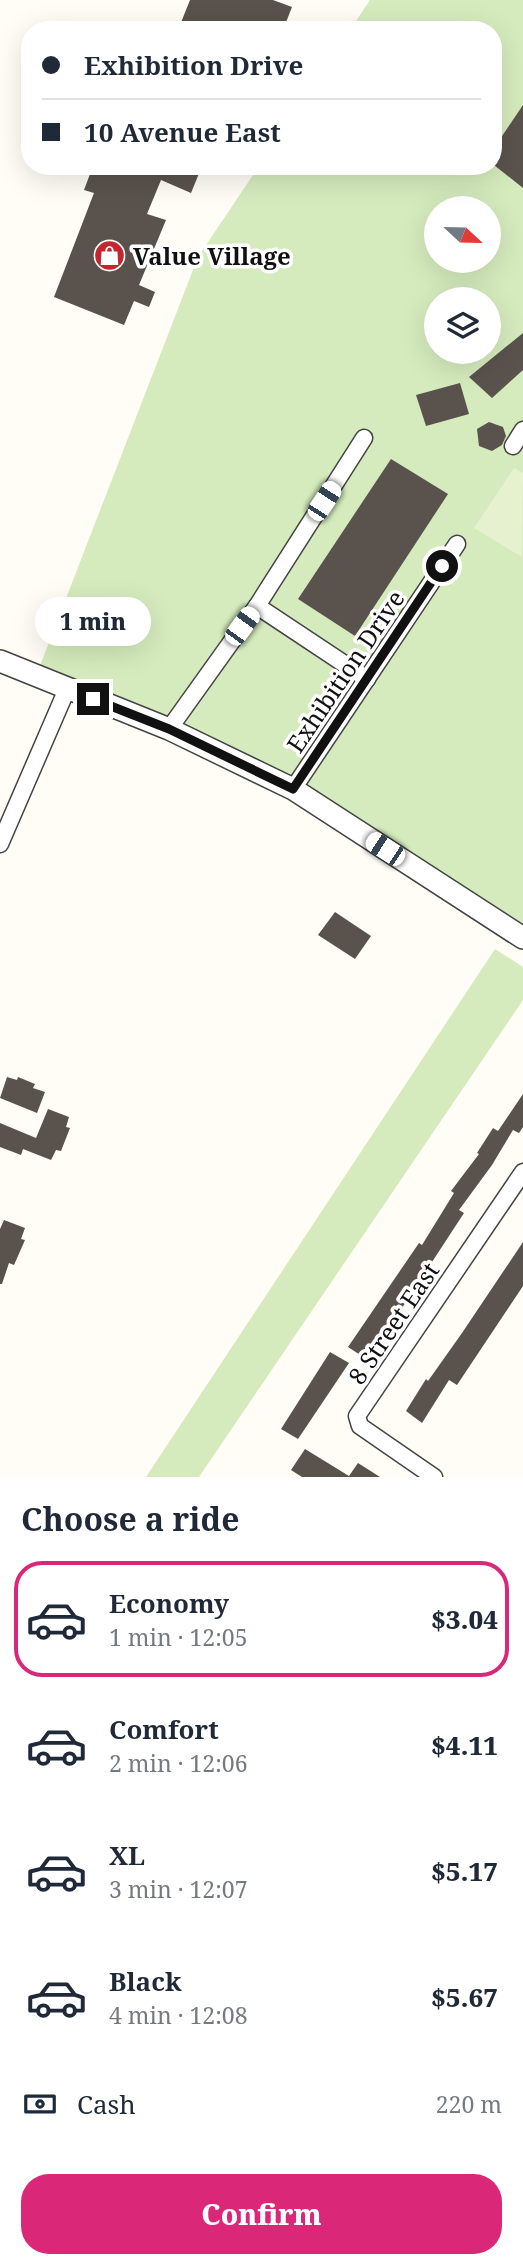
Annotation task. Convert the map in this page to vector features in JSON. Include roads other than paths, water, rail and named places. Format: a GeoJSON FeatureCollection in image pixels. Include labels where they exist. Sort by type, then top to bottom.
{"type":"FeatureCollection","features":[{"type":"Feature","properties":{"kind":"street"},"geometry":{"type":"LineString","coordinates":[[513,446],[523,430]]}},
{"type":"Feature","properties":{"kind":"street"},"geometry":{"type":"LineString","coordinates":[[169,729],[257,606],[364,438]]}},
{"type":"Feature","properties":{"kind":"street","name":"Exhibition Drive"},"geometry":{"type":"LineString","coordinates":[[293,789],[457,544]]}},
{"type":"Feature","properties":{"kind":"street"},"geometry":{"type":"LineString","coordinates":[[257,606],[367,679]]}},
{"type":"Feature","properties":{"kind":"street"},"geometry":{"type":"LineString","coordinates":[[0,661],[169,729],[293,789],[523,938]]}},
{"type":"Feature","properties":{"kind":"street"},"geometry":{"type":"LineString","coordinates":[[0,844],[68,689]]}},
{"type":"Feature","properties":{"kind":"street","name":"8 Street East"},"geometry":{"type":"LineString","coordinates":[[434,1477],[360,1426],[357,1416],[523,1172]]}},
{"type":"Feature","properties":{"kind":"place","name":"Value Village"},"geometry":{"type":"Point","coordinates":[110,255]}}]}
